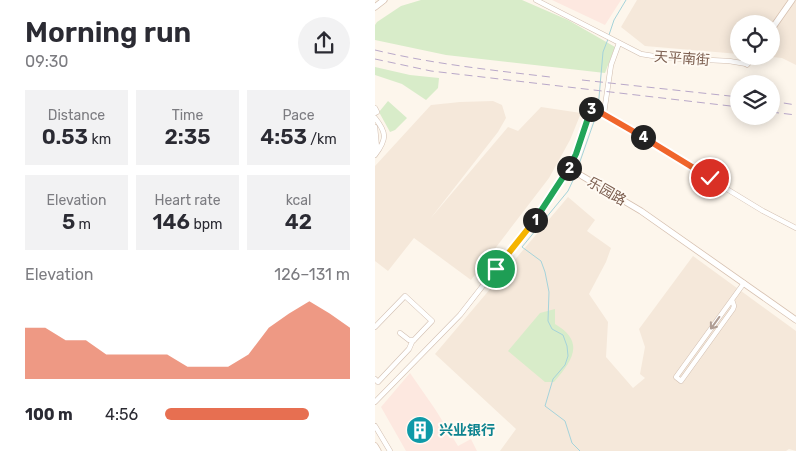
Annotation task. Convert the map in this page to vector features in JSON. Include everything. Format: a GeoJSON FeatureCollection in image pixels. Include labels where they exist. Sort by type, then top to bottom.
{"type":"FeatureCollection","features":[{"type":"Feature","properties":{"kind":"street"},"geometry":{"type":"LineString","coordinates":[[375,7],[384,0]]}},
{"type":"Feature","properties":{"kind":"street","name":"天平南街"},"geometry":{"type":"LineString","coordinates":[[536,0],[641,54],[666,58],[730,61]]}},
{"type":"Feature","properties":{"kind":"street"},"geometry":{"type":"LineString","coordinates":[[780,17],[792,0]]}},
{"type":"Feature","properties":{"kind":"street"},"geometry":{"type":"LineString","coordinates":[[602,112],[611,65],[619,42]]}},
{"type":"Feature","properties":{"kind":"street"},"geometry":{"type":"LineString","coordinates":[[375,402],[460,315],[535,219],[571,169],[591,107],[763,211],[796,228]]}},
{"type":"Feature","properties":{"kind":"street"},"geometry":{"type":"LineString","coordinates":[[375,108],[377,112],[375,113]]}},
{"type":"Feature","properties":{"kind":"street"},"geometry":{"type":"LineString","coordinates":[[375,118],[385,133],[384,143],[375,153]]}},
{"type":"Feature","properties":{"kind":"street"},"geometry":{"type":"LineString","coordinates":[[375,127],[377,148],[375,153]]}},
{"type":"Feature","properties":{"kind":"street","name":"乐园路"},"geometry":{"type":"LineString","coordinates":[[571,169],[641,211],[796,320]]}},
{"type":"Feature","properties":{"kind":"street"},"geometry":{"type":"LineString","coordinates":[[732,300],[733,310],[681,381],[676,377],[744,283]]}},
{"type":"Feature","properties":{"kind":"street"},"geometry":{"type":"LineString","coordinates":[[375,326],[405,296],[432,321],[378,382],[375,379]]}},
{"type":"Feature","properties":{"kind":"street"},"geometry":{"type":"LineString","coordinates":[[400,333],[409,340],[414,340]]}},
{"type":"Feature","properties":{"kind":"street"},"geometry":{"type":"LineString","coordinates":[[397,362],[405,372]]}},
{"type":"Feature","properties":{"kind":"street"},"geometry":{"type":"LineString","coordinates":[[375,426],[390,451]]}},
{"type":"Feature","properties":{"kind":"street"},"geometry":{"type":"LineString","coordinates":[[375,446],[378,451]]}},
{"type":"Feature","properties":{"kind":"shaded area"},"geometry":{"type":"Polygon","coordinates":[[[552,0],[621,0],[605,25],[552,0]]]}},
{"type":"Feature","properties":{"kind":"shaded area"},"geometry":{"type":"Polygon","coordinates":[[[637,0],[796,0],[796,65],[780,58],[780,15],[730,15],[730,53],[645,46],[621,27],[637,0]]]}},
{"type":"Feature","properties":{"kind":"shaded area"},"geometry":{"type":"Polygon","coordinates":[[[493,101],[502,105],[506,118],[498,132],[430,219],[508,127],[518,131],[541,107],[581,113],[570,140],[549,178],[471,280],[414,238],[388,271],[375,261],[375,166],[431,105],[493,101]]]}},
{"type":"Feature","properties":{"kind":"shaded area"},"geometry":{"type":"Polygon","coordinates":[[[568,197],[595,220],[587,231],[611,248],[606,262],[589,294],[608,322],[606,357],[633,388],[645,378],[640,374],[645,347],[639,329],[693,256],[796,331],[796,451],[789,449],[786,451],[500,451],[516,429],[435,354],[568,197]]]}},
{"type":"Feature","properties":{"kind":"shaded area"},"geometry":{"type":"Polygon","coordinates":[[[410,373],[458,446],[471,439],[477,451],[406,451],[381,407],[410,373]]]}},
{"type":"Feature","properties":{"kind":"green space"},"geometry":{"type":"Polygon","coordinates":[[[421,0],[522,0],[568,20],[615,47],[605,73],[446,55],[375,40],[375,25],[377,22],[401,6],[421,0]]]}},
{"type":"Feature","properties":{"kind":"green space"},"geometry":{"type":"Polygon","coordinates":[[[375,67],[410,75],[439,78],[438,88],[426,100],[402,84],[375,75],[375,67]]]}},
{"type":"Feature","properties":{"kind":"green space"},"geometry":{"type":"Polygon","coordinates":[[[388,101],[407,118],[395,130],[390,132],[379,112],[388,101]]]}},
{"type":"Feature","properties":{"kind":"green space"},"geometry":{"type":"Polygon","coordinates":[[[555,309],[555,324],[565,331],[570,338],[573,352],[566,367],[554,382],[545,382],[508,351],[540,313],[555,309]]]}},
{"type":"Feature","properties":{"kind":"waterway"},"geometry":{"type":"LineString","coordinates":[[609,35],[614,20],[626,0]]}},
{"type":"Feature","properties":{"kind":"waterway"},"geometry":{"type":"LineString","coordinates":[[598,109],[603,52],[608,39]]}},
{"type":"Feature","properties":{"kind":"waterway"},"geometry":{"type":"LineString","coordinates":[[577,170],[597,113]]}},
{"type":"Feature","properties":{"kind":"waterway"},"geometry":{"type":"LineString","coordinates":[[576,174],[568,191],[522,247],[541,261],[549,292],[548,321],[552,329],[563,335],[567,346],[568,356],[565,365],[553,379],[545,406],[565,421],[572,443],[580,451]]}},
{"type":"Feature","properties":{"kind":"railway"},"geometry":{"type":"LineString","coordinates":[[375,50],[440,63],[550,77]]}},
{"type":"Feature","properties":{"kind":"railway"},"geometry":{"type":"LineString","coordinates":[[375,59],[431,71],[730,106]]}},
{"type":"Feature","properties":{"kind":"railway"},"geometry":{"type":"LineString","coordinates":[[582,80],[730,96]]}},
{"type":"Feature","properties":{"kind":"railway"},"geometry":{"type":"LineString","coordinates":[[780,102],[796,105]]}},
{"type":"Feature","properties":{"kind":"railway"},"geometry":{"type":"LineString","coordinates":[[780,113],[796,115]]}},
{"type":"Feature","properties":{"kind":"place","name":"兴业银行"},"geometry":{"type":"Point","coordinates":[420,430]}},
{"type":"Feature","properties":{"kind":"route"},"geometry":{"type":"LineString","coordinates":[[496,269],[535,219],[569,168],[576,154],[591,107],[604,113],[710,178]]}}]}
